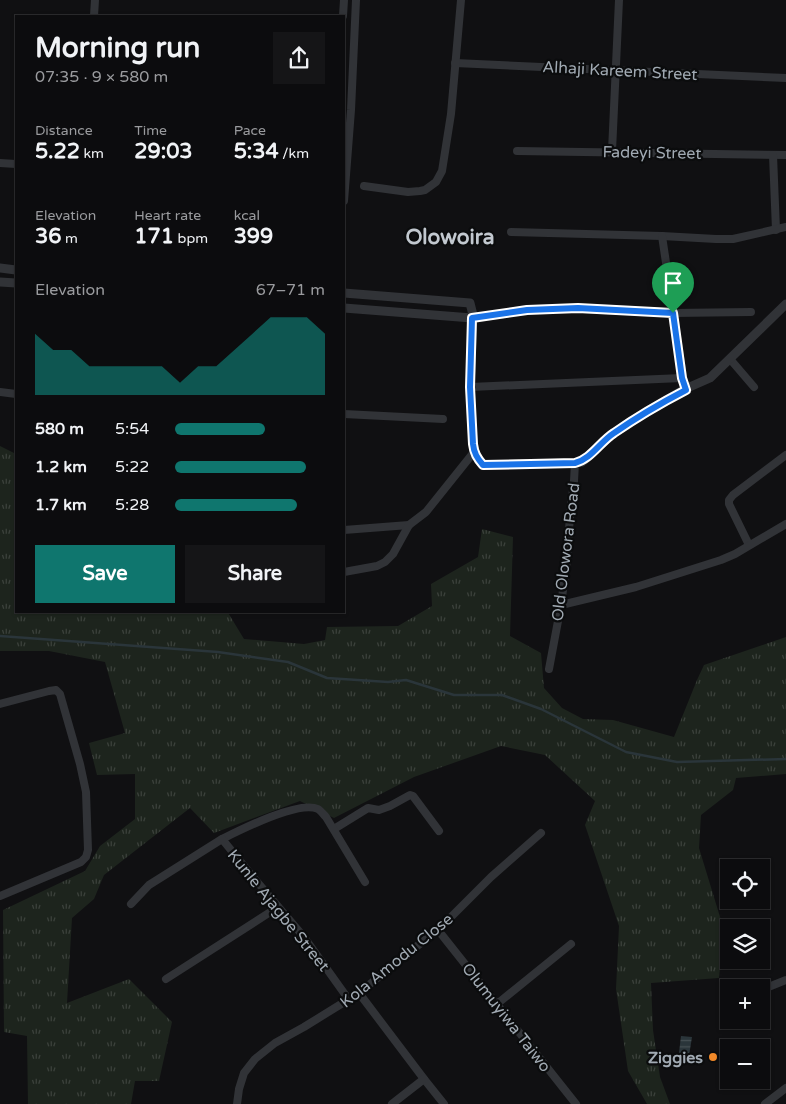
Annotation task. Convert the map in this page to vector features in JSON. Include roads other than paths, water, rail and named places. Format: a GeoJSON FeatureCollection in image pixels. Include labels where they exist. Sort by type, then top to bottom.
{"type":"FeatureCollection","features":[{"type":"Feature","properties":{"kind":"street"},"geometry":{"type":"LineString","coordinates":[[94,15],[95,0]]}},
{"type":"Feature","properties":{"kind":"street"},"geometry":{"type":"LineString","coordinates":[[343,15],[344,0]]}},
{"type":"Feature","properties":{"kind":"street"},"geometry":{"type":"LineString","coordinates":[[345,186],[356,0]]}},
{"type":"Feature","properties":{"kind":"street"},"geometry":{"type":"LineString","coordinates":[[364,186],[408,192],[425,190],[436,182],[442,171],[451,114],[461,0]]}},
{"type":"Feature","properties":{"kind":"street"},"geometry":{"type":"LineString","coordinates":[[612,151],[619,0]]}},
{"type":"Feature","properties":{"kind":"street","name":"Alhaji Kareem Street"},"geometry":{"type":"LineString","coordinates":[[455,62],[786,78]]}},
{"type":"Feature","properties":{"kind":"street","name":"Fadeyi Street"},"geometry":{"type":"LineString","coordinates":[[517,150],[786,154]]}},
{"type":"Feature","properties":{"kind":"street"},"geometry":{"type":"LineString","coordinates":[[773,155],[776,230]]}},
{"type":"Feature","properties":{"kind":"street"},"geometry":{"type":"LineString","coordinates":[[0,163],[15,164]]}},
{"type":"Feature","properties":{"kind":"street"},"geometry":{"type":"LineString","coordinates":[[511,232],[716,239],[733,238],[786,227]]}},
{"type":"Feature","properties":{"kind":"street"},"geometry":{"type":"LineString","coordinates":[[662,236],[682,378],[686,390]]}},
{"type":"Feature","properties":{"kind":"street"},"geometry":{"type":"LineString","coordinates":[[0,268],[15,270]]}},
{"type":"Feature","properties":{"kind":"street"},"geometry":{"type":"LineString","coordinates":[[0,282],[15,283]]}},
{"type":"Feature","properties":{"kind":"street"},"geometry":{"type":"LineString","coordinates":[[345,293],[470,303],[473,315],[470,387],[474,452],[478,459],[483,465],[575,463]]}},
{"type":"Feature","properties":{"kind":"street","name":"Old Olowora Road"},"geometry":{"type":"LineString","coordinates":[[549,669],[567,560],[575,463],[582,462],[612,434],[646,412],[710,378],[786,304]]}},
{"type":"Feature","properties":{"kind":"street"},"geometry":{"type":"LineString","coordinates":[[345,308],[472,318],[527,310],[578,308],[673,313],[751,312]]}},
{"type":"Feature","properties":{"kind":"street"},"geometry":{"type":"LineString","coordinates":[[730,360],[754,387]]}},
{"type":"Feature","properties":{"kind":"street"},"geometry":{"type":"LineString","coordinates":[[470,387],[682,378]]}},
{"type":"Feature","properties":{"kind":"street"},"geometry":{"type":"LineString","coordinates":[[0,392],[15,394]]}},
{"type":"Feature","properties":{"kind":"street"},"geometry":{"type":"LineString","coordinates":[[345,414],[443,419]]}},
{"type":"Feature","properties":{"kind":"street"},"geometry":{"type":"LineString","coordinates":[[345,572],[377,566],[385,562],[393,554],[409,525],[426,512],[474,452]]}},
{"type":"Feature","properties":{"kind":"street"},"geometry":{"type":"LineString","coordinates":[[749,545],[729,500],[733,494],[786,455]]}},
{"type":"Feature","properties":{"kind":"street"},"geometry":{"type":"LineString","coordinates":[[561,605],[678,574],[728,557],[786,524]]}},
{"type":"Feature","properties":{"kind":"street"},"geometry":{"type":"LineString","coordinates":[[345,530],[409,525]]}},
{"type":"Feature","properties":{"kind":"street"},"geometry":{"type":"LineString","coordinates":[[0,704],[49,691],[56,690],[60,694],[86,792],[88,850],[86,857],[81,862],[0,896]]}},
{"type":"Feature","properties":{"kind":"street"},"geometry":{"type":"LineString","coordinates":[[334,830],[368,808],[379,810],[410,795],[413,796],[438,831]]}},
{"type":"Feature","properties":{"kind":"street"},"geometry":{"type":"LineString","coordinates":[[222,839],[282,812],[305,808],[317,809],[326,817],[366,882]]}},
{"type":"Feature","properties":{"kind":"street","name":"Kola Amodu Close"},"geometry":{"type":"LineString","coordinates":[[237,1104],[244,1073],[255,1059],[275,1043],[359,993],[438,930],[491,877],[541,833]]}},
{"type":"Feature","properties":{"kind":"street","name":"Kunle Ajagbe Street"},"geometry":{"type":"LineString","coordinates":[[131,904],[149,885],[222,839],[304,937],[349,1000]]}},
{"type":"Feature","properties":{"kind":"street"},"geometry":{"type":"LineString","coordinates":[[166,979],[278,906]]}},
{"type":"Feature","properties":{"kind":"street","name":"Olumuyiwa Taiwo"},"geometry":{"type":"LineString","coordinates":[[438,930],[576,1104]]}},
{"type":"Feature","properties":{"kind":"street"},"geometry":{"type":"LineString","coordinates":[[497,1004],[571,944]]}},
{"type":"Feature","properties":{"kind":"street"},"geometry":{"type":"LineString","coordinates":[[770,986],[786,980]]}},
{"type":"Feature","properties":{"kind":"street"},"geometry":{"type":"LineString","coordinates":[[359,993],[444,1104]]}},
{"type":"Feature","properties":{"kind":"street"},"geometry":{"type":"LineString","coordinates":[[392,1104],[424,1079]]}},
{"type":"Feature","properties":{"kind":"street"},"geometry":{"type":"LineString","coordinates":[[765,1104],[786,1088]]}},
{"type":"Feature","properties":{"kind":"waterway"},"geometry":{"type":"LineString","coordinates":[[0,636],[218,652],[288,662],[327,678],[388,682],[406,680],[454,695],[502,695],[541,709],[626,752],[677,762],[786,759]]}},
{"type":"Feature","properties":{"kind":"place","name":"Ziggies"},"geometry":{"type":"Point","coordinates":[713,1057]}},
{"type":"Feature","properties":{"kind":"district","name":"Olowoira"},"geometry":{"type":"Point","coordinates":[450,237]}}]}
